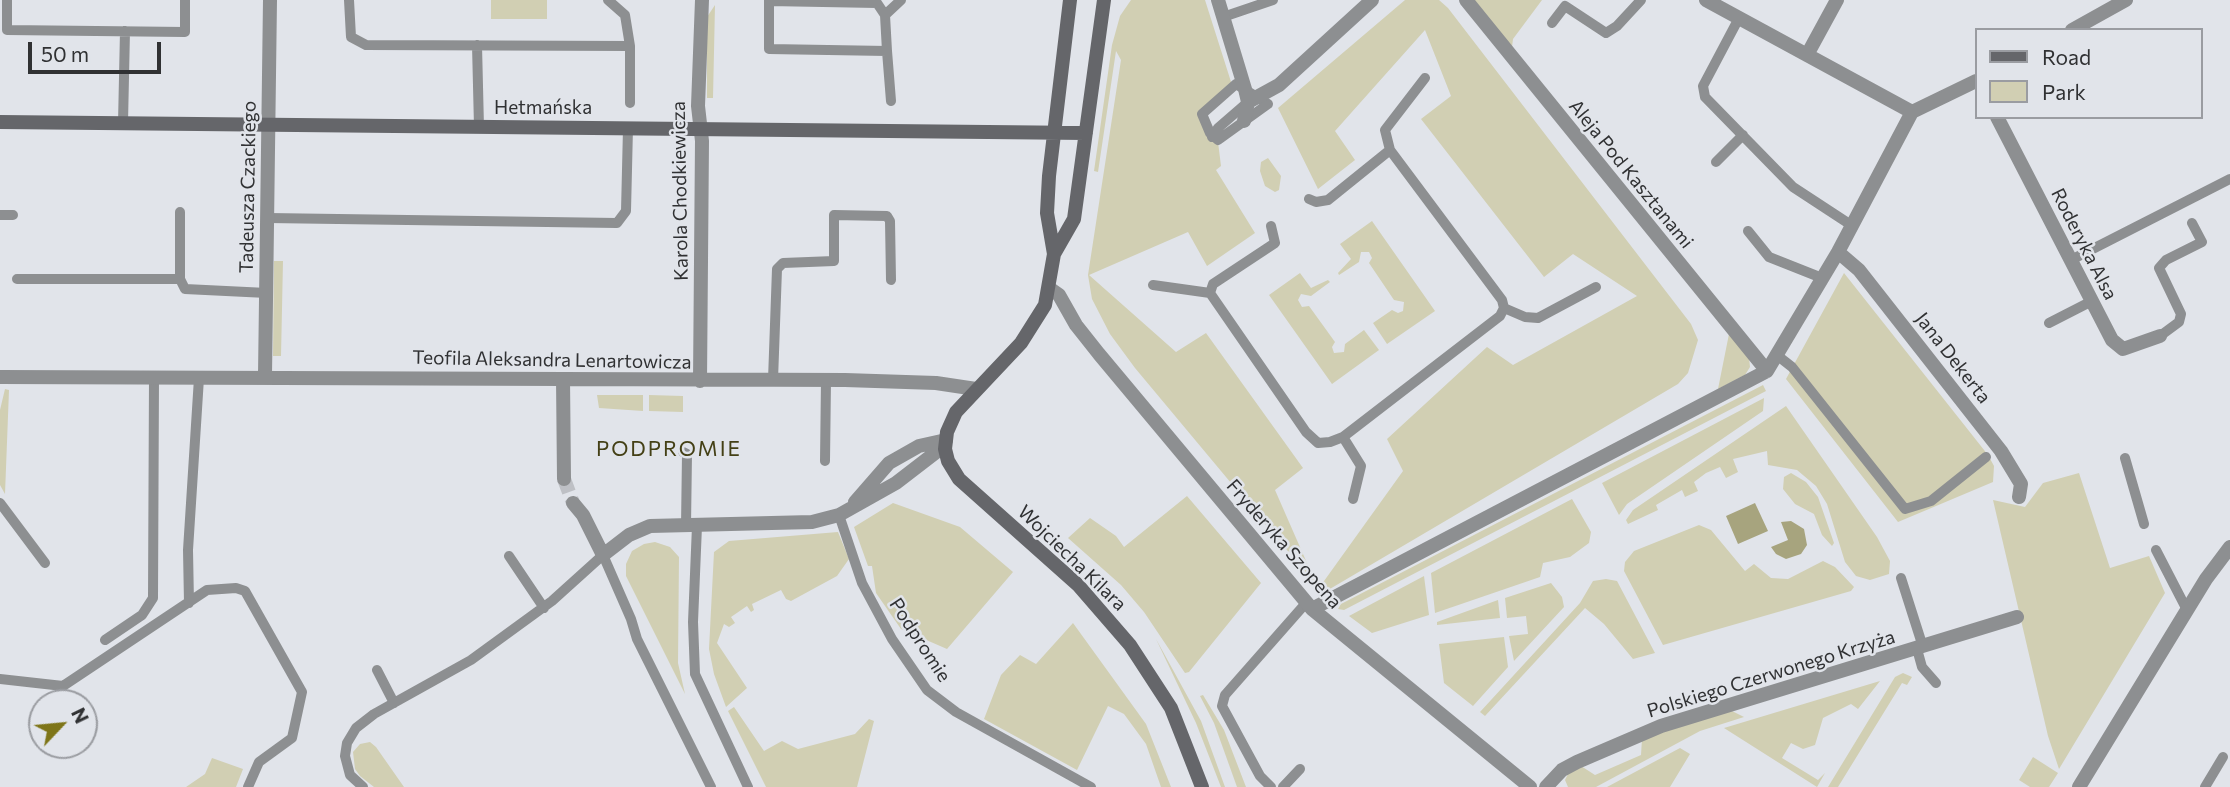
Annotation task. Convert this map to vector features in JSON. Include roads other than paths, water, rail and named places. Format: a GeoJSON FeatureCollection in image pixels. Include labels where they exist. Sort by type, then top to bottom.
{"type":"FeatureCollection","features":[{"type":"Feature","properties":{"kind":"main road"},"geometry":{"type":"LineString","coordinates":[[946,440],[951,420],[1039,317],[1049,288],[1054,254],[1047,214],[1070,0]]}},
{"type":"Feature","properties":{"kind":"main road"},"geometry":{"type":"LineString","coordinates":[[1054,254],[1074,219],[1104,0]]}},
{"type":"Feature","properties":{"kind":"main road","name":"Hetmańska"},"geometry":{"type":"LineString","coordinates":[[0,122],[1086,133]]}},
{"type":"Feature","properties":{"kind":"main road","name":"Wojciecha Kilara"},"geometry":{"type":"LineString","coordinates":[[946,440],[948,461],[959,479],[1078,585],[1130,645],[1171,708],[1202,787]]}},
{"type":"Feature","properties":{"kind":"street","name":"Tadeusza Czackiego"},"geometry":{"type":"LineString","coordinates":[[265,375],[270,0]]}},
{"type":"Feature","properties":{"kind":"street","name":"Karola Chodkiewicza"},"geometry":{"type":"LineString","coordinates":[[699,381],[701,128],[698,107],[702,0]]}},
{"type":"Feature","properties":{"kind":"street"},"geometry":{"type":"LineString","coordinates":[[1218,0],[1251,96],[1244,121]]}},
{"type":"Feature","properties":{"kind":"street"},"geometry":{"type":"LineString","coordinates":[[1251,96],[1279,85],[1372,0]]}},
{"type":"Feature","properties":{"kind":"street","name":"Aleja Pod Kasztanami"},"geometry":{"type":"LineString","coordinates":[[1466,0],[1767,371]]}},
{"type":"Feature","properties":{"kind":"street"},"geometry":{"type":"LineString","coordinates":[[1706,0],[1912,112]]}},
{"type":"Feature","properties":{"kind":"street"},"geometry":{"type":"LineString","coordinates":[[1807,55],[1837,0]]}},
{"type":"Feature","properties":{"kind":"street"},"geometry":{"type":"LineString","coordinates":[[2076,28],[2126,0]]}},
{"type":"Feature","properties":{"kind":"street"},"geometry":{"type":"LineString","coordinates":[[1309,606],[1767,371],[1779,356],[1838,251],[1912,112],[1974,82]]}},
{"type":"Feature","properties":{"kind":"street","name":"Roderyka Alsa"},"geometry":{"type":"LineString","coordinates":[[1998,119],[2117,346],[2131,348],[2160,336]]}},
{"type":"Feature","properties":{"kind":"street","name":"Jana Dekerta"},"geometry":{"type":"LineString","coordinates":[[1838,251],[1859,270],[2001,451],[2021,484],[2019,498]]}},
{"type":"Feature","properties":{"kind":"street","name":"Fryderyka Szopena"},"geometry":{"type":"LineString","coordinates":[[1049,288],[1059,295],[1098,355],[1309,606],[1530,787]]}},
{"type":"Feature","properties":{"kind":"street","name":"Teofila Aleksandra Lenartowicza"},"geometry":{"type":"LineString","coordinates":[[0,377],[199,378],[265,375],[699,381],[845,380],[936,383],[976,389]]}},
{"type":"Feature","properties":{"kind":"street"},"geometry":{"type":"LineString","coordinates":[[563,379],[564,479]]}},
{"type":"Feature","properties":{"kind":"street"},"geometry":{"type":"LineString","coordinates":[[573,503],[583,515],[603,555],[629,535],[645,528],[791,524],[843,513],[896,483],[935,453],[946,440]]}},
{"type":"Feature","properties":{"kind":"street"},"geometry":{"type":"LineString","coordinates":[[2079,787],[2187,610],[2230,547]]}},
{"type":"Feature","properties":{"kind":"street","name":"Polskiego Czerwonego Krzyża"},"geometry":{"type":"LineString","coordinates":[[1546,787],[1562,770],[1577,762],[1661,726],[2017,617]]}},
{"type":"Feature","properties":{"kind":"lane"},"geometry":{"type":"LineString","coordinates":[[7,0],[7,30],[125,32],[185,32],[185,0]]}},
{"type":"Feature","properties":{"kind":"lane"},"geometry":{"type":"LineString","coordinates":[[349,0],[349,30],[358,43],[630,46]]}},
{"type":"Feature","properties":{"kind":"lane"},"geometry":{"type":"LineString","coordinates":[[608,0],[625,15],[630,46],[630,103]]}},
{"type":"Feature","properties":{"kind":"lane"},"geometry":{"type":"LineString","coordinates":[[887,51],[769,49],[769,0],[877,3],[885,15],[891,101]]}},
{"type":"Feature","properties":{"kind":"lane"},"geometry":{"type":"LineString","coordinates":[[885,15],[901,0]]}},
{"type":"Feature","properties":{"kind":"lane"},"geometry":{"type":"LineString","coordinates":[[1223,17],[1273,0]]}},
{"type":"Feature","properties":{"kind":"lane"},"geometry":{"type":"LineString","coordinates":[[1552,23],[1565,6],[1606,33],[1617,26],[1641,0]]}},
{"type":"Feature","properties":{"kind":"lane"},"geometry":{"type":"LineString","coordinates":[[1739,18],[1703,92],[1711,107],[1743,135],[1793,187],[1851,225]]}},
{"type":"Feature","properties":{"kind":"lane"},"geometry":{"type":"LineString","coordinates":[[123,123],[125,32]]}},
{"type":"Feature","properties":{"kind":"lane"},"geometry":{"type":"LineString","coordinates":[[477,45],[480,127]]}},
{"type":"Feature","properties":{"kind":"lane"},"geometry":{"type":"LineString","coordinates":[[1153,285],[1210,293],[1306,432],[1318,443],[1343,437],[1500,316],[1504,308],[1502,300],[1390,150],[1385,130],[1425,78]]}},
{"type":"Feature","properties":{"kind":"lane"},"geometry":{"type":"LineString","coordinates":[[1213,136],[1217,128],[1251,96],[1232,85],[1202,114],[1213,136],[1218,140],[1244,121]]}},
{"type":"Feature","properties":{"kind":"lane"},"geometry":{"type":"LineString","coordinates":[[268,218],[617,223],[626,211],[628,128]]}},
{"type":"Feature","properties":{"kind":"lane"},"geometry":{"type":"LineString","coordinates":[[1716,162],[1743,135]]}},
{"type":"Feature","properties":{"kind":"lane"},"geometry":{"type":"LineString","coordinates":[[1310,199],[1316,202],[1328,200],[1390,150]]}},
{"type":"Feature","properties":{"kind":"lane"},"geometry":{"type":"LineString","coordinates":[[2071,260],[2230,179]]}},
{"type":"Feature","properties":{"kind":"lane"},"geometry":{"type":"LineString","coordinates":[[180,212],[180,279],[185,289],[192,292],[267,293]]}},
{"type":"Feature","properties":{"kind":"lane"},"geometry":{"type":"LineString","coordinates":[[0,215],[13,215]]}},
{"type":"Feature","properties":{"kind":"lane"},"geometry":{"type":"LineString","coordinates":[[773,380],[777,269],[783,262],[834,261],[834,215],[887,216],[890,221],[891,280]]}},
{"type":"Feature","properties":{"kind":"lane"},"geometry":{"type":"LineString","coordinates":[[2160,336],[2179,323],[2181,314],[2160,268],[2166,260],[2202,242],[2192,223]]}},
{"type":"Feature","properties":{"kind":"lane"},"geometry":{"type":"LineString","coordinates":[[1210,293],[1213,284],[1275,243],[1271,226]]}},
{"type":"Feature","properties":{"kind":"lane"},"geometry":{"type":"LineString","coordinates":[[1748,231],[1769,257],[1822,278]]}},
{"type":"Feature","properties":{"kind":"lane"},"geometry":{"type":"LineString","coordinates":[[18,279],[180,279]]}},
{"type":"Feature","properties":{"kind":"lane"},"geometry":{"type":"LineString","coordinates":[[1504,308],[1525,317],[1538,318],[1595,288]]}},
{"type":"Feature","properties":{"kind":"lane"},"geometry":{"type":"LineString","coordinates":[[2049,323],[2092,301]]}},
{"type":"Feature","properties":{"kind":"lane"},"geometry":{"type":"LineString","coordinates":[[1779,356],[1792,367],[1905,509],[1931,501],[1986,457]]}},
{"type":"Feature","properties":{"kind":"lane"},"geometry":{"type":"LineString","coordinates":[[105,640],[142,615],[153,598],[153,378]]}},
{"type":"Feature","properties":{"kind":"lane"},"geometry":{"type":"LineString","coordinates":[[188,603],[188,550],[199,378]]}},
{"type":"Feature","properties":{"kind":"lane"},"geometry":{"type":"LineString","coordinates":[[825,461],[826,380]]}},
{"type":"Feature","properties":{"kind":"lane"},"geometry":{"type":"LineString","coordinates":[[1343,437],[1361,466],[1353,499]]}},
{"type":"Feature","properties":{"kind":"lane"},"geometry":{"type":"LineString","coordinates":[[683,452],[687,454],[691,526],[695,674],[748,787]]}},
{"type":"Feature","properties":{"kind":"lane"},"geometry":{"type":"LineString","coordinates":[[2125,458],[2144,524]]}},
{"type":"Feature","properties":{"kind":"lane"},"geometry":{"type":"LineString","coordinates":[[0,503],[45,563]]}},
{"type":"Feature","properties":{"kind":"lane","name":"Podpromie"},"geometry":{"type":"LineString","coordinates":[[843,513],[862,583],[892,639],[927,690],[956,712],[1091,787]]}},
{"type":"Feature","properties":{"kind":"lane"},"geometry":{"type":"LineString","coordinates":[[2156,550],[2187,610]]}},
{"type":"Feature","properties":{"kind":"lane"},"geometry":{"type":"LineString","coordinates":[[363,787],[346,767],[346,743],[356,727],[471,660],[544,608],[603,555],[637,639],[711,787]]}},
{"type":"Feature","properties":{"kind":"lane"},"geometry":{"type":"LineString","coordinates":[[509,556],[544,608]]}},
{"type":"Feature","properties":{"kind":"lane"},"geometry":{"type":"LineString","coordinates":[[1902,578],[1920,648],[1922,667],[1936,682]]}},
{"type":"Feature","properties":{"kind":"lane"},"geometry":{"type":"LineString","coordinates":[[0,679],[63,686],[214,588],[246,591],[302,692],[292,738],[259,762],[248,787]]}},
{"type":"Feature","properties":{"kind":"lane"},"geometry":{"type":"LineString","coordinates":[[1271,787],[1260,776],[1222,706],[1225,695],[1309,606]]}},
{"type":"Feature","properties":{"kind":"lane"},"geometry":{"type":"LineString","coordinates":[[377,670],[394,703]]}},
{"type":"Feature","properties":{"kind":"lane"},"geometry":{"type":"LineString","coordinates":[[2205,787],[2224,757]]}},
{"type":"Feature","properties":{"kind":"lane"},"geometry":{"type":"LineString","coordinates":[[1283,787],[1300,769]]}},
{"type":"Feature","properties":{"kind":"tunnel"},"geometry":{"type":"LineString","coordinates":[[564,479],[573,503]]}},
{"type":"Feature","properties":{"kind":"district","name":"PODPROMIE"},"geometry":{"type":"Point","coordinates":[669,449]}}]}
